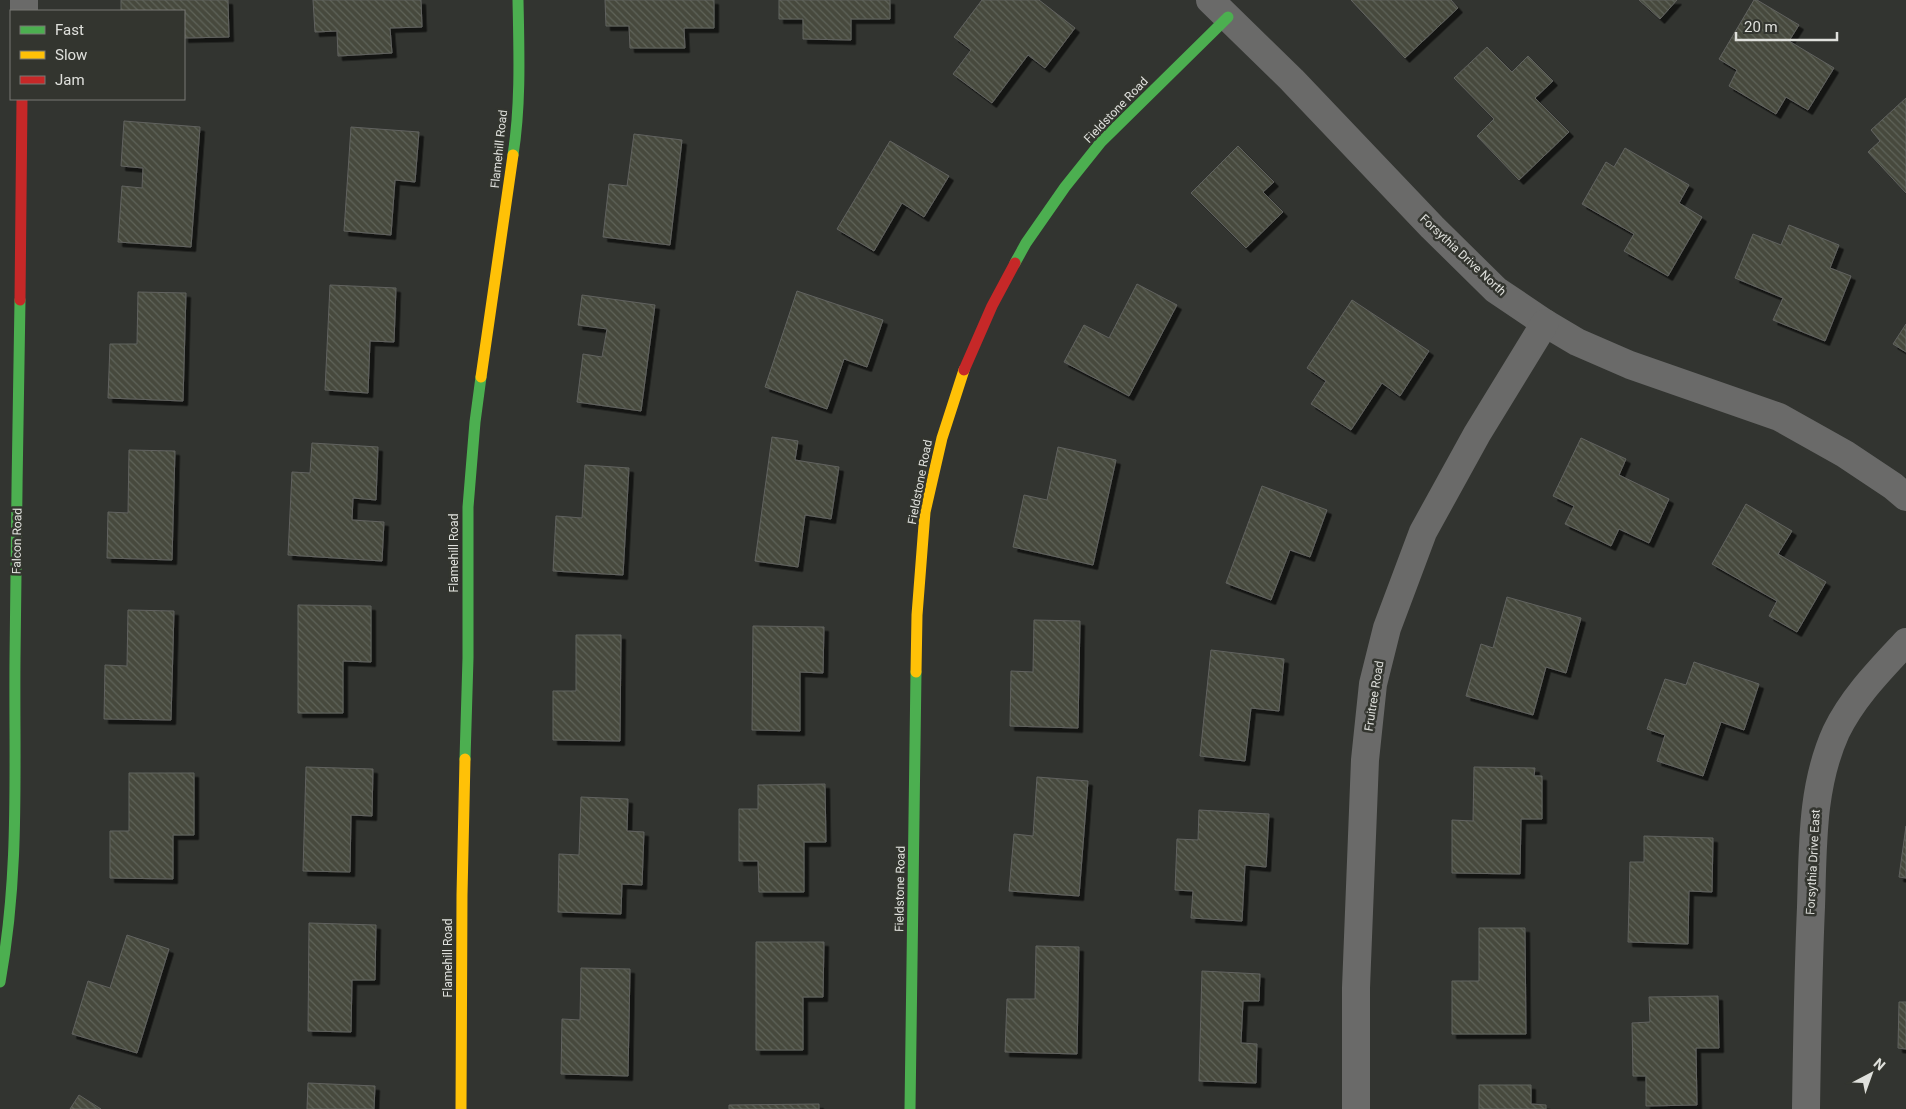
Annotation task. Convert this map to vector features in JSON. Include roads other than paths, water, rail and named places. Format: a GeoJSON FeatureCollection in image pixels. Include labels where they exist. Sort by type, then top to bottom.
{"type":"FeatureCollection","features":[{"type":"Feature","properties":{"kind":"street","name":"Flamehill Road"},"geometry":{"type":"LineString","coordinates":[[461,1109],[462,894],[468,658],[468,507],[475,422],[516,137],[519,48],[518,0]]}},
{"type":"Feature","properties":{"kind":"street","name":"Forsythia Drive North"},"geometry":{"type":"LineString","coordinates":[[1219,8],[1292,80],[1432,227],[1496,290],[1545,323],[1578,342],[1630,365],[1779,417],[1845,454],[1892,486],[1906,498]]}},
{"type":"Feature","properties":{"kind":"street","name":"Fieldstone Road"},"geometry":{"type":"LineString","coordinates":[[910,1109],[918,615],[926,512],[942,438],[966,364],[992,306],[1032,235],[1065,187],[1101,142],[1219,8]]}},
{"type":"Feature","properties":{"kind":"street","name":"Falcon Road"},"geometry":{"type":"LineString","coordinates":[[0,982],[9,937],[15,871],[15,659],[22,100]]}},
{"type":"Feature","properties":{"kind":"street","name":"Fruitree Road"},"geometry":{"type":"LineString","coordinates":[[1356,1109],[1356,988],[1365,760],[1373,684],[1387,628],[1423,532],[1477,434],[1545,323]]}},
{"type":"Feature","properties":{"kind":"street","name":"Forsythia Drive East"},"geometry":{"type":"LineString","coordinates":[[1806,1109],[1814,812],[1825,763],[1836,731],[1863,688],[1906,642]]}}]}
